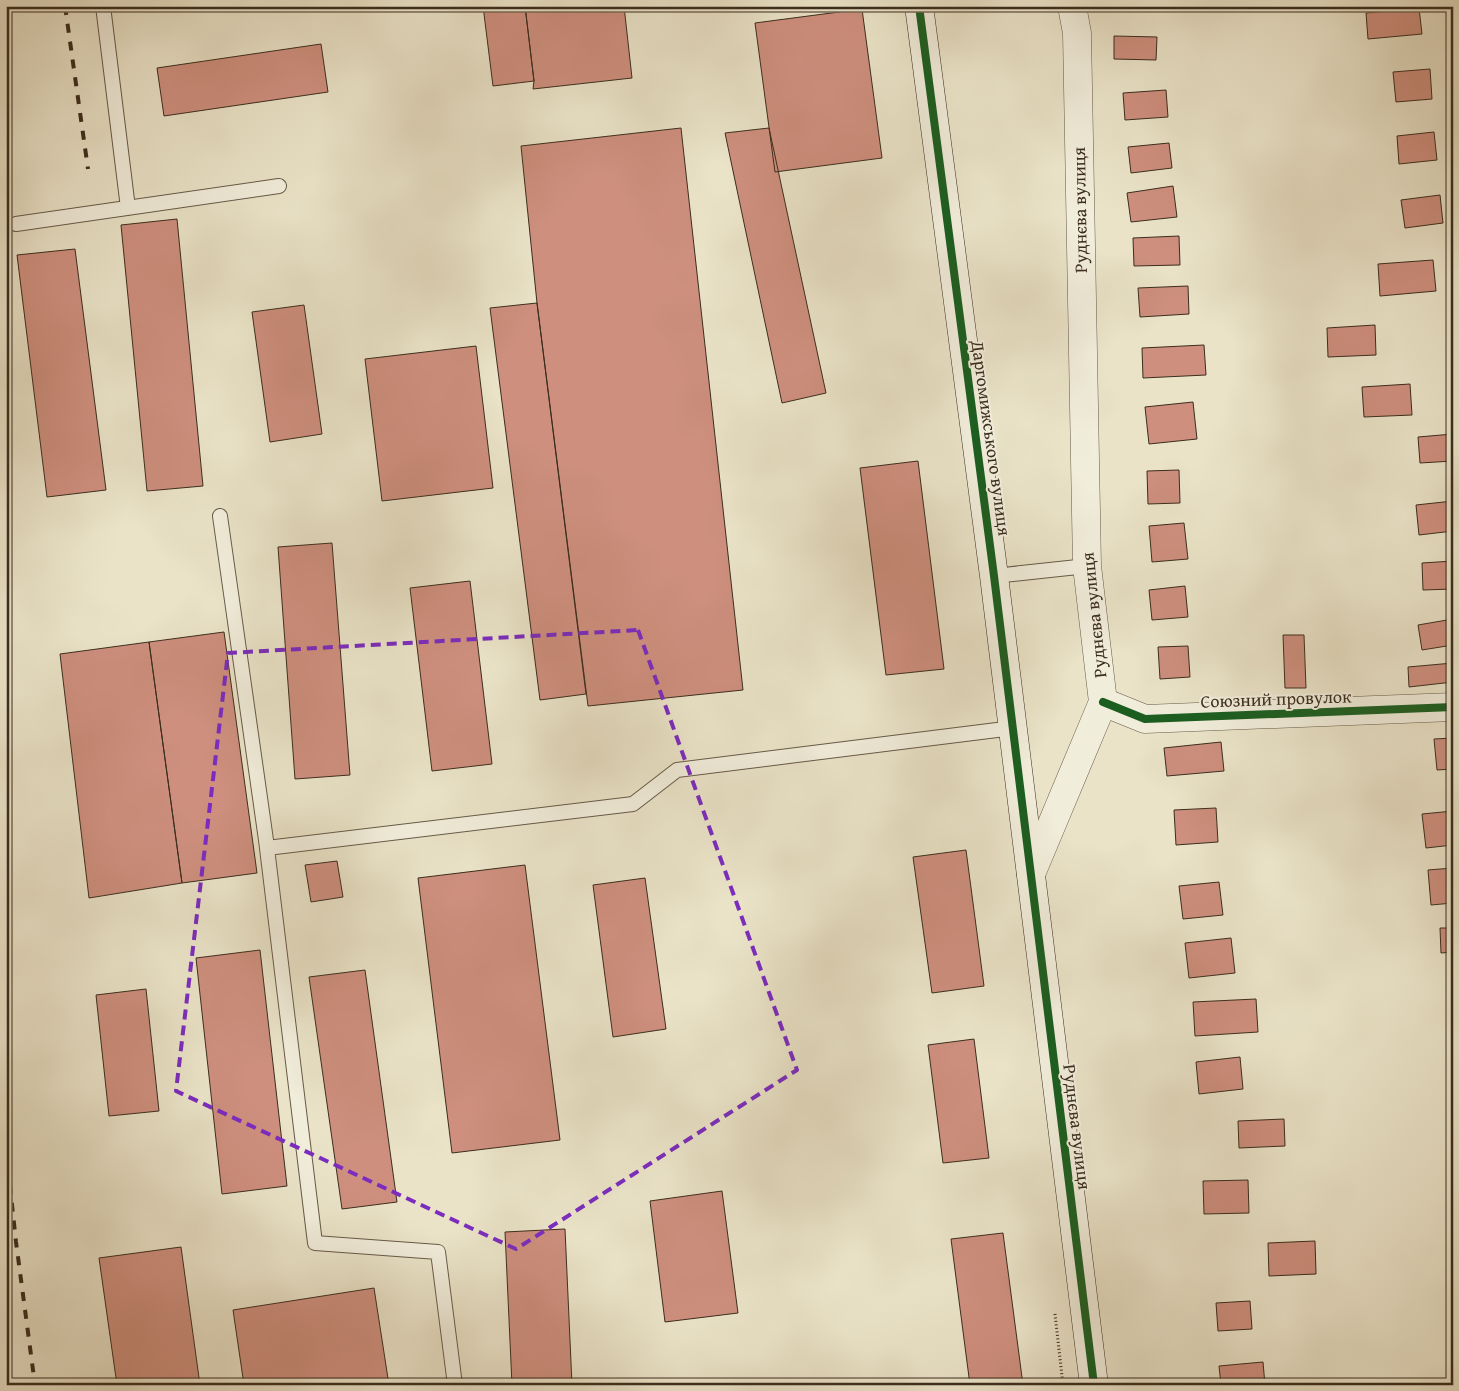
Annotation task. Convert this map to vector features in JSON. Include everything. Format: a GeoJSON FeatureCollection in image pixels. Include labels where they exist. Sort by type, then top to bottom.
{"type":"FeatureCollection","features":[{"type":"Feature","properties":{"kind":"street","name":"Даргомижського вулиця"},"geometry":{"type":"LineString","coordinates":[[919,6],[1031,874]]}},
{"type":"Feature","properties":{"kind":"street","name":"Руднєва вулиця"},"geometry":{"type":"LineString","coordinates":[[1072,6],[1077,33],[1087,566],[1103,702],[1031,874],[1094,1385]]}},
{"type":"Feature","properties":{"kind":"street","name":"Союзний провулок"},"geometry":{"type":"LineString","coordinates":[[1103,702],[1145,719],[1453,707]]}},
{"type":"Feature","properties":{"kind":"lane"},"geometry":{"type":"LineString","coordinates":[[103,6],[128,208]]}},
{"type":"Feature","properties":{"kind":"lane"},"geometry":{"type":"LineString","coordinates":[[16,224],[279,186]]}},
{"type":"Feature","properties":{"kind":"lane"},"geometry":{"type":"LineString","coordinates":[[220,516],[267,848],[315,1243],[438,1252],[455,1385]]}},
{"type":"Feature","properties":{"kind":"lane"},"geometry":{"type":"LineString","coordinates":[[994,576],[1087,566]]}},
{"type":"Feature","properties":{"kind":"lane"},"geometry":{"type":"LineString","coordinates":[[267,848],[633,804],[677,770],[1013,728]]}},
{"type":"Feature","properties":{"kind":"highlighted area"},"geometry":{"type":"Polygon","coordinates":[[[638,630],[797,1070],[516,1249],[176,1091],[228,653],[638,630]]]}},
{"type":"Feature","properties":{"kind":"building"},"geometry":{"type":"Polygon","coordinates":[[[483,6],[525,6],[534,81],[493,86],[483,6]]]}},
{"type":"Feature","properties":{"kind":"building"},"geometry":{"type":"Polygon","coordinates":[[[525,6],[624,6],[632,78],[533,89],[534,81],[525,6]]]}},
{"type":"Feature","properties":{"kind":"building"},"geometry":{"type":"Polygon","coordinates":[[[1419,8],[1422,34],[1368,39],[1366,13],[1419,8]]]}},
{"type":"Feature","properties":{"kind":"building"},"geometry":{"type":"Polygon","coordinates":[[[862,9],[882,158],[775,172],[755,23],[862,9]]]}},
{"type":"Feature","properties":{"kind":"building"},"geometry":{"type":"Polygon","coordinates":[[[1114,36],[1157,37],[1156,60],[1114,59],[1114,36]]]}},
{"type":"Feature","properties":{"kind":"building"},"geometry":{"type":"Polygon","coordinates":[[[321,44],[328,92],[164,116],[157,68],[321,44]]]}},
{"type":"Feature","properties":{"kind":"building"},"geometry":{"type":"Polygon","coordinates":[[[1430,69],[1432,99],[1396,102],[1393,72],[1430,69]]]}},
{"type":"Feature","properties":{"kind":"building"},"geometry":{"type":"Polygon","coordinates":[[[1166,90],[1168,117],[1125,120],[1123,93],[1166,90]]]}},
{"type":"Feature","properties":{"kind":"building"},"geometry":{"type":"Polygon","coordinates":[[[681,128],[743,690],[588,706],[537,303],[521,146],[681,128]]]}},
{"type":"Feature","properties":{"kind":"building"},"geometry":{"type":"Polygon","coordinates":[[[769,128],[826,393],[782,403],[725,133],[769,128]]]}},
{"type":"Feature","properties":{"kind":"building"},"geometry":{"type":"Polygon","coordinates":[[[1434,132],[1437,160],[1399,164],[1397,136],[1434,132]]]}},
{"type":"Feature","properties":{"kind":"building"},"geometry":{"type":"Polygon","coordinates":[[[1169,143],[1172,168],[1131,173],[1128,147],[1169,143]]]}},
{"type":"Feature","properties":{"kind":"building"},"geometry":{"type":"Polygon","coordinates":[[[1173,186],[1177,217],[1131,222],[1127,193],[1173,186]]]}},
{"type":"Feature","properties":{"kind":"building"},"geometry":{"type":"Polygon","coordinates":[[[1440,195],[1443,223],[1405,228],[1401,200],[1440,195]]]}},
{"type":"Feature","properties":{"kind":"building"},"geometry":{"type":"Polygon","coordinates":[[[177,219],[203,486],[147,491],[121,225],[177,219]]]}},
{"type":"Feature","properties":{"kind":"building"},"geometry":{"type":"Polygon","coordinates":[[[1179,236],[1180,265],[1134,266],[1133,238],[1179,236]]]}},
{"type":"Feature","properties":{"kind":"building"},"geometry":{"type":"Polygon","coordinates":[[[75,249],[106,490],[47,497],[17,255],[75,249]]]}},
{"type":"Feature","properties":{"kind":"building"},"geometry":{"type":"Polygon","coordinates":[[[1433,260],[1436,291],[1380,296],[1378,264],[1433,260]]]}},
{"type":"Feature","properties":{"kind":"building"},"geometry":{"type":"Polygon","coordinates":[[[1188,286],[1189,314],[1140,317],[1138,288],[1188,286]]]}},
{"type":"Feature","properties":{"kind":"building"},"geometry":{"type":"Polygon","coordinates":[[[537,303],[586,694],[540,700],[490,308],[537,303]]]}},
{"type":"Feature","properties":{"kind":"building"},"geometry":{"type":"Polygon","coordinates":[[[304,305],[322,434],[270,442],[252,312],[304,305]]]}},
{"type":"Feature","properties":{"kind":"building"},"geometry":{"type":"Polygon","coordinates":[[[1375,325],[1376,355],[1328,357],[1327,328],[1375,325]]]}},
{"type":"Feature","properties":{"kind":"building"},"geometry":{"type":"Polygon","coordinates":[[[1204,345],[1206,375],[1143,378],[1142,348],[1204,345]]]}},
{"type":"Feature","properties":{"kind":"building"},"geometry":{"type":"Polygon","coordinates":[[[476,346],[493,488],[382,501],[365,359],[476,346]]]}},
{"type":"Feature","properties":{"kind":"building"},"geometry":{"type":"Polygon","coordinates":[[[1410,384],[1412,415],[1364,417],[1362,387],[1410,384]]]}},
{"type":"Feature","properties":{"kind":"building"},"geometry":{"type":"Polygon","coordinates":[[[1193,402],[1197,439],[1149,444],[1145,407],[1193,402]]]}},
{"type":"Feature","properties":{"kind":"building"},"geometry":{"type":"Polygon","coordinates":[[[1453,434],[1453,461],[1420,463],[1418,437],[1453,434]]]}},
{"type":"Feature","properties":{"kind":"building"},"geometry":{"type":"Polygon","coordinates":[[[918,461],[944,669],[886,675],[860,468],[918,461]]]}},
{"type":"Feature","properties":{"kind":"building"},"geometry":{"type":"Polygon","coordinates":[[[1179,470],[1180,503],[1148,504],[1147,471],[1179,470]]]}},
{"type":"Feature","properties":{"kind":"building"},"geometry":{"type":"Polygon","coordinates":[[[1453,501],[1453,531],[1419,535],[1416,505],[1453,501]]]}},
{"type":"Feature","properties":{"kind":"building"},"geometry":{"type":"Polygon","coordinates":[[[1184,523],[1188,559],[1152,562],[1149,526],[1184,523]]]}},
{"type":"Feature","properties":{"kind":"building"},"geometry":{"type":"Polygon","coordinates":[[[332,543],[350,775],[295,779],[278,547],[332,543]]]}},
{"type":"Feature","properties":{"kind":"building"},"geometry":{"type":"Polygon","coordinates":[[[1453,561],[1453,589],[1423,590],[1422,563],[1453,561]]]}},
{"type":"Feature","properties":{"kind":"building"},"geometry":{"type":"Polygon","coordinates":[[[470,581],[492,764],[432,771],[410,588],[470,581]]]}},
{"type":"Feature","properties":{"kind":"building"},"geometry":{"type":"Polygon","coordinates":[[[1185,586],[1188,617],[1152,620],[1149,590],[1185,586]]]}},
{"type":"Feature","properties":{"kind":"building"},"geometry":{"type":"Polygon","coordinates":[[[1453,619],[1453,645],[1422,650],[1418,625],[1453,619]]]}},
{"type":"Feature","properties":{"kind":"building"},"geometry":{"type":"Polygon","coordinates":[[[224,632],[257,873],[182,883],[149,642],[224,632]]]}},
{"type":"Feature","properties":{"kind":"building"},"geometry":{"type":"Polygon","coordinates":[[[1283,635],[1304,635],[1306,688],[1285,688],[1283,635]]]}},
{"type":"Feature","properties":{"kind":"building"},"geometry":{"type":"Polygon","coordinates":[[[149,642],[182,883],[89,898],[60,654],[149,642]]]}},
{"type":"Feature","properties":{"kind":"building"},"geometry":{"type":"Polygon","coordinates":[[[1188,646],[1190,677],[1160,679],[1158,647],[1188,646]]]}},
{"type":"Feature","properties":{"kind":"building"},"geometry":{"type":"Polygon","coordinates":[[[1453,663],[1453,682],[1409,687],[1408,667],[1453,663]]]}},
{"type":"Feature","properties":{"kind":"building"},"geometry":{"type":"Polygon","coordinates":[[[1453,738],[1453,769],[1437,770],[1434,739],[1453,738]]]}},
{"type":"Feature","properties":{"kind":"building"},"geometry":{"type":"Polygon","coordinates":[[[1221,742],[1224,771],[1167,776],[1164,748],[1221,742]]]}},
{"type":"Feature","properties":{"kind":"building"},"geometry":{"type":"Polygon","coordinates":[[[1216,808],[1218,842],[1176,845],[1174,810],[1216,808]]]}},
{"type":"Feature","properties":{"kind":"building"},"geometry":{"type":"Polygon","coordinates":[[[1453,811],[1453,845],[1426,848],[1422,814],[1453,811]]]}},
{"type":"Feature","properties":{"kind":"building"},"geometry":{"type":"Polygon","coordinates":[[[966,850],[984,986],[932,993],[913,857],[966,850]]]}},
{"type":"Feature","properties":{"kind":"building"},"geometry":{"type":"Polygon","coordinates":[[[337,861],[343,897],[311,902],[305,865],[337,861]]]}},
{"type":"Feature","properties":{"kind":"building"},"geometry":{"type":"Polygon","coordinates":[[[525,865],[560,1140],[452,1153],[418,878],[525,865]]]}},
{"type":"Feature","properties":{"kind":"building"},"geometry":{"type":"Polygon","coordinates":[[[1453,868],[1453,903],[1431,905],[1428,870],[1453,868]]]}},
{"type":"Feature","properties":{"kind":"building"},"geometry":{"type":"Polygon","coordinates":[[[645,878],[666,1029],[613,1037],[593,885],[645,878]]]}},
{"type":"Feature","properties":{"kind":"building"},"geometry":{"type":"Polygon","coordinates":[[[1219,882],[1223,915],[1183,919],[1179,886],[1219,882]]]}},
{"type":"Feature","properties":{"kind":"building"},"geometry":{"type":"Polygon","coordinates":[[[1440,928],[1453,928],[1453,952],[1441,953],[1440,928]]]}},
{"type":"Feature","properties":{"kind":"building"},"geometry":{"type":"Polygon","coordinates":[[[1231,938],[1235,973],[1189,978],[1185,943],[1231,938]]]}},
{"type":"Feature","properties":{"kind":"building"},"geometry":{"type":"Polygon","coordinates":[[[260,950],[287,1186],[222,1194],[196,958],[260,950]]]}},
{"type":"Feature","properties":{"kind":"building"},"geometry":{"type":"Polygon","coordinates":[[[365,970],[397,1202],[342,1209],[309,977],[365,970]]]}},
{"type":"Feature","properties":{"kind":"building"},"geometry":{"type":"Polygon","coordinates":[[[146,989],[159,1111],[109,1116],[96,995],[146,989]]]}},
{"type":"Feature","properties":{"kind":"building"},"geometry":{"type":"Polygon","coordinates":[[[1256,999],[1258,1032],[1195,1036],[1193,1002],[1256,999]]]}},
{"type":"Feature","properties":{"kind":"building"},"geometry":{"type":"Polygon","coordinates":[[[974,1039],[989,1158],[943,1163],[928,1045],[974,1039]]]}},
{"type":"Feature","properties":{"kind":"building"},"geometry":{"type":"Polygon","coordinates":[[[1240,1057],[1243,1089],[1199,1094],[1196,1062],[1240,1057]]]}},
{"type":"Feature","properties":{"kind":"building"},"geometry":{"type":"Polygon","coordinates":[[[1284,1119],[1285,1146],[1239,1148],[1238,1121],[1284,1119]]]}},
{"type":"Feature","properties":{"kind":"building"},"geometry":{"type":"Polygon","coordinates":[[[1248,1180],[1249,1213],[1204,1214],[1203,1181],[1248,1180]]]}},
{"type":"Feature","properties":{"kind":"building"},"geometry":{"type":"Polygon","coordinates":[[[722,1191],[738,1313],[665,1322],[650,1201],[722,1191]]]}},
{"type":"Feature","properties":{"kind":"building"},"geometry":{"type":"Polygon","coordinates":[[[565,1229],[572,1385],[512,1385],[505,1232],[565,1229]]]}},
{"type":"Feature","properties":{"kind":"building"},"geometry":{"type":"Polygon","coordinates":[[[1003,1233],[1023,1385],[970,1385],[951,1239],[1003,1233]]]}},
{"type":"Feature","properties":{"kind":"building"},"geometry":{"type":"Polygon","coordinates":[[[1315,1241],[1316,1274],[1269,1276],[1268,1243],[1315,1241]]]}},
{"type":"Feature","properties":{"kind":"building"},"geometry":{"type":"Polygon","coordinates":[[[181,1247],[200,1385],[117,1385],[99,1258],[181,1247]]]}},
{"type":"Feature","properties":{"kind":"building"},"geometry":{"type":"Polygon","coordinates":[[[374,1288],[389,1385],[244,1385],[233,1310],[374,1288]]]}},
{"type":"Feature","properties":{"kind":"building"},"geometry":{"type":"Polygon","coordinates":[[[1250,1301],[1252,1329],[1218,1331],[1216,1303],[1250,1301]]]}},
{"type":"Feature","properties":{"kind":"building"},"geometry":{"type":"Polygon","coordinates":[[[1263,1362],[1265,1385],[1221,1385],[1219,1366],[1263,1362]]]}},
{"type":"Feature","properties":{"kind":"railway"},"geometry":{"type":"LineString","coordinates":[[65,6],[88,169]]}},
{"type":"Feature","properties":{"kind":"railway"},"geometry":{"type":"LineString","coordinates":[[6,1149],[35,1385]]}},
{"type":"Feature","properties":{"kind":"cycle path"},"geometry":{"type":"LineString","coordinates":[[919,6],[994,576],[1094,1385]]}},
{"type":"Feature","properties":{"kind":"cycle path"},"geometry":{"type":"LineString","coordinates":[[1103,702],[1145,719],[1453,707]]}}]}
